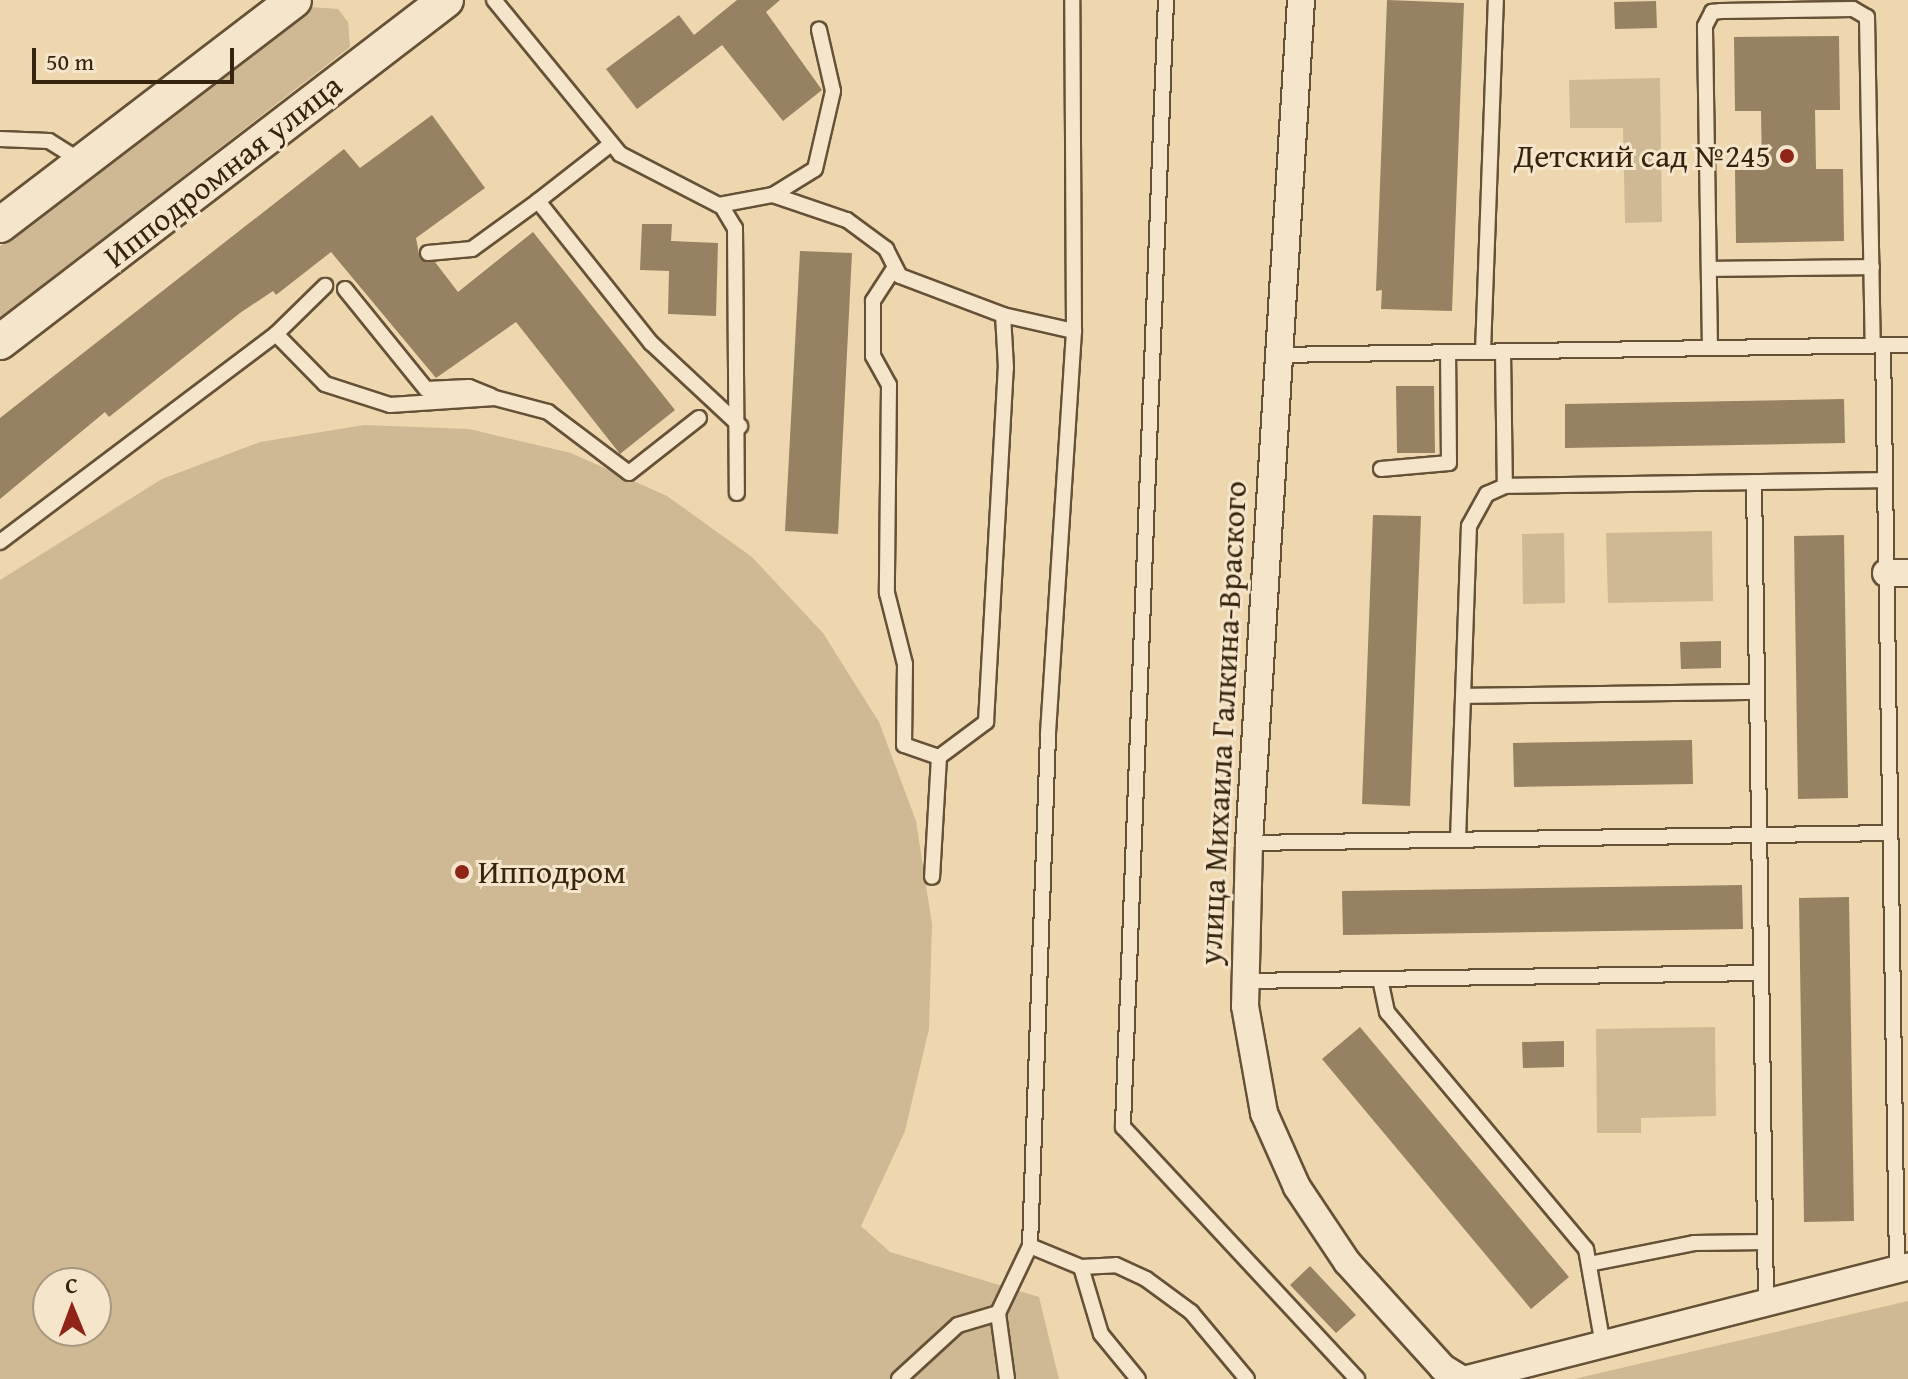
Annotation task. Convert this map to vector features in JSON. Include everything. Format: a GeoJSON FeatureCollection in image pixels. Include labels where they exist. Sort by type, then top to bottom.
{"type":"FeatureCollection","features":[{"type":"Feature","properties":{"kind":"street"},"geometry":{"type":"LineString","coordinates":[[0,225],[294,0]]}},
{"type":"Feature","properties":{"kind":"street","name":"Ипподромная улица"},"geometry":{"type":"LineString","coordinates":[[0,342],[446,0]]}},
{"type":"Feature","properties":{"kind":"street","name":"улица Михаила Галкина-Враского"},"geometry":{"type":"LineString","coordinates":[[1301,0],[1276,355],[1249,843],[1245,981],[1252,1064],[1285,1167],[1347,1262],[1443,1368],[1461,1379]]}},
{"type":"Feature","properties":{"kind":"street"},"geometry":{"type":"LineString","coordinates":[[1467,1379],[1902,1268]]}},
{"type":"Feature","properties":{"kind":"lane"},"geometry":{"type":"LineString","coordinates":[[494,0],[611,144],[721,205],[735,228],[740,426],[737,493]]}},
{"type":"Feature","properties":{"kind":"lane"},"geometry":{"type":"LineString","coordinates":[[1007,1379],[998,1313],[1030,1246],[1048,735],[1074,331],[1072,0]]}},
{"type":"Feature","properties":{"kind":"lane"},"geometry":{"type":"LineString","coordinates":[[1166,0],[1123,1127],[1357,1379]]}},
{"type":"Feature","properties":{"kind":"lane"},"geometry":{"type":"LineString","coordinates":[[1483,351],[1496,0]]}},
{"type":"Feature","properties":{"kind":"lane"},"geometry":{"type":"LineString","coordinates":[[1710,348],[1706,18],[1721,11],[1861,10],[1868,25],[1872,267],[1885,480],[1897,573],[1890,833],[1902,1268]]}},
{"type":"Feature","properties":{"kind":"lane"},"geometry":{"type":"LineString","coordinates":[[721,205],[773,195],[815,169],[833,91],[819,30]]}},
{"type":"Feature","properties":{"kind":"lane"},"geometry":{"type":"LineString","coordinates":[[0,139],[49,141],[82,162]]}},
{"type":"Feature","properties":{"kind":"lane"},"geometry":{"type":"LineString","coordinates":[[428,253],[472,249],[611,144]]}},
{"type":"Feature","properties":{"kind":"lane"},"geometry":{"type":"LineString","coordinates":[[773,195],[847,220],[886,249],[893,270],[1003,315],[1074,331]]}},
{"type":"Feature","properties":{"kind":"lane"},"geometry":{"type":"LineString","coordinates":[[538,201],[651,343],[740,426]]}},
{"type":"Feature","properties":{"kind":"lane"},"geometry":{"type":"LineString","coordinates":[[1709,269],[1872,267]]}},
{"type":"Feature","properties":{"kind":"lane"},"geometry":{"type":"LineString","coordinates":[[893,270],[873,301],[873,356],[889,385],[887,593],[905,664],[904,745],[939,757]]}},
{"type":"Feature","properties":{"kind":"lane"},"geometry":{"type":"LineString","coordinates":[[0,542],[276,334],[325,286]]}},
{"type":"Feature","properties":{"kind":"lane"},"geometry":{"type":"LineString","coordinates":[[345,289],[364,303],[426,389],[469,387],[495,398],[548,412],[629,473],[699,418]]}},
{"type":"Feature","properties":{"kind":"lane"},"geometry":{"type":"LineString","coordinates":[[932,877],[939,757],[986,722],[998,562],[1003,315]]}},
{"type":"Feature","properties":{"kind":"lane"},"geometry":{"type":"LineString","coordinates":[[276,334],[325,384],[390,405],[495,398]]}},
{"type":"Feature","properties":{"kind":"lane"},"geometry":{"type":"LineString","coordinates":[[1276,355],[1908,345]]}},
{"type":"Feature","properties":{"kind":"lane"},"geometry":{"type":"LineString","coordinates":[[1503,351],[1505,486]]}},
{"type":"Feature","properties":{"kind":"lane"},"geometry":{"type":"LineString","coordinates":[[1381,469],[1449,463],[1448,352]]}},
{"type":"Feature","properties":{"kind":"lane"},"geometry":{"type":"LineString","coordinates":[[1458,840],[1472,513],[1487,494],[1505,486],[1885,480]]}},
{"type":"Feature","properties":{"kind":"lane"},"geometry":{"type":"LineString","coordinates":[[1754,482],[1766,1303]]}},
{"type":"Feature","properties":{"kind":"lane"},"geometry":{"type":"LineString","coordinates":[[1463,696],[1757,692]]}},
{"type":"Feature","properties":{"kind":"lane"},"geometry":{"type":"LineString","coordinates":[[1249,843],[1890,833]]}},
{"type":"Feature","properties":{"kind":"lane"},"geometry":{"type":"LineString","coordinates":[[1245,981],[1761,973]]}},
{"type":"Feature","properties":{"kind":"lane"},"geometry":{"type":"LineString","coordinates":[[1380,979],[1387,1012],[1586,1249],[1603,1345]]}},
{"type":"Feature","properties":{"kind":"lane"},"geometry":{"type":"LineString","coordinates":[[1589,1264],[1694,1243],[1765,1242]]}},
{"type":"Feature","properties":{"kind":"lane"},"geometry":{"type":"LineString","coordinates":[[1030,1246],[1081,1267],[1116,1265],[1146,1279],[1191,1312],[1247,1379]]}},
{"type":"Feature","properties":{"kind":"lane"},"geometry":{"type":"LineString","coordinates":[[1081,1267],[1101,1334],[1138,1379]]}},
{"type":"Feature","properties":{"kind":"lane"},"geometry":{"type":"LineString","coordinates":[[899,1379],[958,1325],[998,1313]]}},
{"type":"Feature","properties":{"kind":"shaded area"},"geometry":{"type":"Polygon","coordinates":[[[310,7],[338,9],[348,22],[350,47],[0,318],[0,246],[310,7]]]}},
{"type":"Feature","properties":{"kind":"shaded area"},"geometry":{"type":"Polygon","coordinates":[[[1660,78],[1662,222],[1625,223],[1623,128],[1570,128],[1569,80],[1660,78]]]}},
{"type":"Feature","properties":{"kind":"shaded area","name":"Ипподром"},"geometry":{"type":"Polygon","coordinates":[[[364,425],[469,429],[571,453],[667,496],[752,557],[823,633],[879,722],[916,821],[932,924],[929,1029],[905,1131],[861,1226],[890,1252],[1039,1297],[1059,1379],[0,1379],[0,580],[162,479],[260,442],[364,425]]]}},
{"type":"Feature","properties":{"kind":"shaded area"},"geometry":{"type":"Polygon","coordinates":[[[1712,531],[1713,601],[1608,603],[1606,533],[1712,531]]]}},
{"type":"Feature","properties":{"kind":"shaded area"},"geometry":{"type":"Polygon","coordinates":[[[1564,533],[1565,603],[1523,604],[1522,534],[1564,533]]]}},
{"type":"Feature","properties":{"kind":"shaded area"},"geometry":{"type":"Polygon","coordinates":[[[1715,1027],[1716,1116],[1641,1118],[1641,1133],[1597,1133],[1596,1029],[1715,1027]]]}},
{"type":"Feature","properties":{"kind":"shaded area"},"geometry":{"type":"Polygon","coordinates":[[[1908,1301],[1908,1379],[1574,1379],[1908,1301]]]}},
{"type":"Feature","properties":{"kind":"building"},"geometry":{"type":"Polygon","coordinates":[[[737,0],[780,0],[766,12],[822,90],[783,121],[722,45],[637,109],[606,69],[679,15],[694,35],[737,0]]]}},
{"type":"Feature","properties":{"kind":"building"},"geometry":{"type":"Polygon","coordinates":[[[1387,0],[1464,3],[1452,311],[1381,309],[1382,290],[1376,291],[1387,0]]]}},
{"type":"Feature","properties":{"kind":"building"},"geometry":{"type":"Polygon","coordinates":[[[1656,1],[1657,28],[1615,29],[1614,2],[1656,1]]]}},
{"type":"Feature","properties":{"kind":"building"},"geometry":{"type":"Polygon","coordinates":[[[1839,36],[1840,110],[1815,110],[1816,169],[1843,169],[1844,241],[1736,243],[1735,170],[1762,170],[1761,111],[1735,111],[1734,37],[1839,36]]]}},
{"type":"Feature","properties":{"kind":"building"},"geometry":{"type":"Polygon","coordinates":[[[432,115],[485,188],[416,238],[420,259],[435,262],[458,292],[533,232],[675,410],[620,454],[516,322],[436,378],[331,252],[276,295],[273,291],[240,313],[109,417],[105,412],[0,499],[0,418],[344,149],[360,168],[432,115]]]}},
{"type":"Feature","properties":{"kind":"building"},"geometry":{"type":"Polygon","coordinates":[[[642,224],[672,224],[671,241],[718,243],[716,316],[668,314],[669,271],[640,270],[642,224]]]}},
{"type":"Feature","properties":{"kind":"building"},"geometry":{"type":"Polygon","coordinates":[[[800,251],[852,253],[838,534],[785,531],[800,251]]]}},
{"type":"Feature","properties":{"kind":"building"},"geometry":{"type":"Polygon","coordinates":[[[1396,386],[1434,386],[1435,453],[1397,453],[1396,386]]]}},
{"type":"Feature","properties":{"kind":"building"},"geometry":{"type":"Polygon","coordinates":[[[1844,399],[1845,443],[1565,448],[1565,404],[1844,399]]]}},
{"type":"Feature","properties":{"kind":"building"},"geometry":{"type":"Polygon","coordinates":[[[1373,515],[1421,516],[1410,806],[1362,804],[1373,515]]]}},
{"type":"Feature","properties":{"kind":"building"},"geometry":{"type":"Polygon","coordinates":[[[1844,535],[1848,798],[1798,799],[1794,536],[1844,535]]]}},
{"type":"Feature","properties":{"kind":"building"},"geometry":{"type":"Polygon","coordinates":[[[1721,641],[1721,668],[1681,669],[1680,642],[1721,641]]]}},
{"type":"Feature","properties":{"kind":"building"},"geometry":{"type":"Polygon","coordinates":[[[1692,740],[1693,784],[1514,787],[1513,743],[1692,740]]]}},
{"type":"Feature","properties":{"kind":"building"},"geometry":{"type":"Polygon","coordinates":[[[1742,885],[1743,929],[1343,935],[1342,891],[1742,885]]]}},
{"type":"Feature","properties":{"kind":"building"},"geometry":{"type":"Polygon","coordinates":[[[1849,897],[1854,1221],[1804,1222],[1799,898],[1849,897]]]}},
{"type":"Feature","properties":{"kind":"building"},"geometry":{"type":"Polygon","coordinates":[[[1360,1027],[1569,1277],[1531,1309],[1322,1059],[1360,1027]]]}},
{"type":"Feature","properties":{"kind":"building"},"geometry":{"type":"Polygon","coordinates":[[[1564,1041],[1564,1067],[1523,1068],[1522,1042],[1564,1041]]]}},
{"type":"Feature","properties":{"kind":"building"},"geometry":{"type":"Polygon","coordinates":[[[1310,1266],[1356,1315],[1336,1333],[1290,1285],[1310,1266]]]}},
{"type":"Feature","properties":{"kind":"place","name":"Детский сад №245"},"geometry":{"type":"Point","coordinates":[1787,156]}},
{"type":"Feature","properties":{"kind":"place","name":"Ипподром"},"geometry":{"type":"Point","coordinates":[462,872]}}]}
